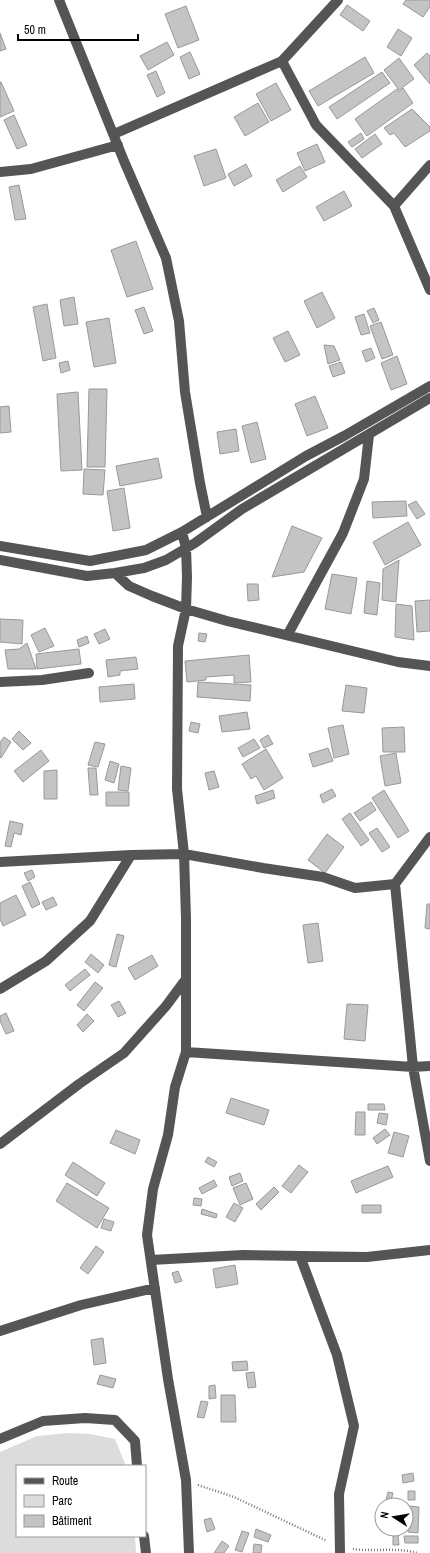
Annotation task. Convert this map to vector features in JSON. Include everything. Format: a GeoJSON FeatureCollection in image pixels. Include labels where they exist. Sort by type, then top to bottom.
{"type":"FeatureCollection","features":[{"type":"Feature","properties":{"kind":"street"},"geometry":{"type":"LineString","coordinates":[[58,0],[166,258],[179,321],[186,392],[200,483],[207,517]]}},
{"type":"Feature","properties":{"kind":"street"},"geometry":{"type":"LineString","coordinates":[[114,134],[282,61],[338,0]]}},
{"type":"Feature","properties":{"kind":"street"},"geometry":{"type":"LineString","coordinates":[[282,61],[316,125],[394,206],[430,290]]}},
{"type":"Feature","properties":{"kind":"street"},"geometry":{"type":"LineString","coordinates":[[0,172],[31,169],[118,145]]}},
{"type":"Feature","properties":{"kind":"street"},"geometry":{"type":"LineString","coordinates":[[394,206],[430,165]]}},
{"type":"Feature","properties":{"kind":"street"},"geometry":{"type":"LineString","coordinates":[[0,546],[90,561],[146,550],[182,532],[306,456],[344,436],[430,386]]}},
{"type":"Feature","properties":{"kind":"street"},"geometry":{"type":"LineString","coordinates":[[0,560],[87,576],[144,568],[166,560],[195,543],[242,509],[430,398]]}},
{"type":"Feature","properties":{"kind":"street"},"geometry":{"type":"LineString","coordinates":[[288,634],[343,533],[364,479],[369,435]]}},
{"type":"Feature","properties":{"kind":"street"},"geometry":{"type":"LineString","coordinates":[[182,532],[186,548],[186,609],[178,646],[177,789],[184,854],[186,1052],[175,1087],[168,1135],[153,1189],[147,1235],[168,1379],[186,1480],[189,1553]]}},
{"type":"Feature","properties":{"kind":"street"},"geometry":{"type":"LineString","coordinates":[[115,573],[129,586],[186,609],[227,621],[288,634],[398,662],[430,666]]}},
{"type":"Feature","properties":{"kind":"street"},"geometry":{"type":"LineString","coordinates":[[0,682],[42,680],[89,672]]}},
{"type":"Feature","properties":{"kind":"street"},"geometry":{"type":"LineString","coordinates":[[430,837],[395,884],[413,1067],[430,1161]]}},
{"type":"Feature","properties":{"kind":"street"},"geometry":{"type":"LineString","coordinates":[[0,862],[131,855],[184,854],[322,877],[355,888],[395,884]]}},
{"type":"Feature","properties":{"kind":"street"},"geometry":{"type":"LineString","coordinates":[[0,989],[46,961],[90,921],[131,855]]}},
{"type":"Feature","properties":{"kind":"street"},"geometry":{"type":"LineString","coordinates":[[0,1144],[124,1052],[166,1006],[186,979]]}},
{"type":"Feature","properties":{"kind":"street"},"geometry":{"type":"LineString","coordinates":[[186,1052],[413,1067],[430,1066]]}},
{"type":"Feature","properties":{"kind":"street"},"geometry":{"type":"LineString","coordinates":[[151,1260],[243,1255],[367,1257],[430,1250]]}},
{"type":"Feature","properties":{"kind":"street"},"geometry":{"type":"LineString","coordinates":[[300,1256],[337,1355],[354,1426],[339,1494],[340,1550]]}},
{"type":"Feature","properties":{"kind":"street"},"geometry":{"type":"LineString","coordinates":[[0,1331],[81,1305],[155,1288]]}},
{"type":"Feature","properties":{"kind":"street"},"geometry":{"type":"LineString","coordinates":[[0,1439],[43,1421],[85,1418],[115,1420],[135,1441],[137,1465]]}},
{"type":"Feature","properties":{"kind":"street"},"geometry":{"type":"LineString","coordinates":[[144,1537],[146,1553]]}},
{"type":"Feature","properties":{"kind":"path"},"geometry":{"type":"LineString","coordinates":[[186,1480],[234,1498],[340,1550],[408,1550],[417,1553]]}},
{"type":"Feature","properties":{"kind":"green space"},"geometry":{"type":"Polygon","coordinates":[[[68,1433],[90,1434],[115,1439],[126,1465],[16,1465],[16,1537],[135,1537],[136,1553],[0,1553],[0,1452],[37,1436],[68,1433]]]}},
{"type":"Feature","properties":{"kind":"building"},"geometry":{"type":"Polygon","coordinates":[[[406,0],[430,0],[430,7],[423,17],[403,4],[406,0]]]}},
{"type":"Feature","properties":{"kind":"building"},"geometry":{"type":"Polygon","coordinates":[[[347,5],[370,21],[363,31],[340,15],[347,5]]]}},
{"type":"Feature","properties":{"kind":"building"},"geometry":{"type":"Polygon","coordinates":[[[186,6],[199,40],[178,48],[165,14],[186,6]]]}},
{"type":"Feature","properties":{"kind":"building"},"geometry":{"type":"Polygon","coordinates":[[[398,29],[412,38],[401,56],[387,47],[398,29]]]}},
{"type":"Feature","properties":{"kind":"building"},"geometry":{"type":"Polygon","coordinates":[[[0,33],[6,49],[0,51],[0,33]]]}},
{"type":"Feature","properties":{"kind":"building"},"geometry":{"type":"Polygon","coordinates":[[[167,42],[174,55],[148,70],[140,56],[167,42]]]}},
{"type":"Feature","properties":{"kind":"building"},"geometry":{"type":"Polygon","coordinates":[[[190,52],[200,74],[189,79],[180,57],[190,52]]]}},
{"type":"Feature","properties":{"kind":"building"},"geometry":{"type":"Polygon","coordinates":[[[427,53],[430,56],[430,84],[414,65],[427,53]]]}},
{"type":"Feature","properties":{"kind":"building"},"geometry":{"type":"Polygon","coordinates":[[[365,57],[374,73],[318,106],[309,91],[365,57]]]}},
{"type":"Feature","properties":{"kind":"building"},"geometry":{"type":"Polygon","coordinates":[[[399,58],[414,79],[399,90],[384,70],[399,58]]]}},
{"type":"Feature","properties":{"kind":"building"},"geometry":{"type":"Polygon","coordinates":[[[156,71],[165,93],[157,97],[147,75],[156,71]]]}},
{"type":"Feature","properties":{"kind":"building"},"geometry":{"type":"Polygon","coordinates":[[[382,72],[390,83],[337,119],[329,107],[382,72]]]}},
{"type":"Feature","properties":{"kind":"building"},"geometry":{"type":"Polygon","coordinates":[[[0,82],[14,111],[0,117],[0,82]]]}},
{"type":"Feature","properties":{"kind":"building"},"geometry":{"type":"Polygon","coordinates":[[[276,83],[291,110],[271,121],[256,94],[276,83]]]}},
{"type":"Feature","properties":{"kind":"building"},"geometry":{"type":"Polygon","coordinates":[[[403,88],[413,103],[367,136],[355,119],[397,89],[399,92],[403,88]]]}},
{"type":"Feature","properties":{"kind":"building"},"geometry":{"type":"Polygon","coordinates":[[[258,103],[269,122],[245,136],[234,117],[258,103]]]}},
{"type":"Feature","properties":{"kind":"building"},"geometry":{"type":"Polygon","coordinates":[[[412,109],[430,127],[430,131],[405,147],[394,133],[390,135],[384,128],[412,109]]]}},
{"type":"Feature","properties":{"kind":"building"},"geometry":{"type":"Polygon","coordinates":[[[14,115],[27,145],[17,149],[4,120],[14,115]]]}},
{"type":"Feature","properties":{"kind":"building"},"geometry":{"type":"Polygon","coordinates":[[[361,133],[364,139],[352,147],[348,142],[361,133]]]}},
{"type":"Feature","properties":{"kind":"building"},"geometry":{"type":"Polygon","coordinates":[[[375,134],[382,144],[362,158],[355,149],[375,134]]]}},
{"type":"Feature","properties":{"kind":"building"},"geometry":{"type":"Polygon","coordinates":[[[317,144],[325,162],[305,171],[297,153],[317,144]]]}},
{"type":"Feature","properties":{"kind":"building"},"geometry":{"type":"Polygon","coordinates":[[[216,149],[226,178],[204,186],[194,156],[216,149]]]}},
{"type":"Feature","properties":{"kind":"building"},"geometry":{"type":"Polygon","coordinates":[[[246,164],[252,176],[234,186],[228,174],[246,164]]]}},
{"type":"Feature","properties":{"kind":"building"},"geometry":{"type":"Polygon","coordinates":[[[300,166],[307,177],[283,192],[276,180],[300,166]]]}},
{"type":"Feature","properties":{"kind":"building"},"geometry":{"type":"Polygon","coordinates":[[[19,185],[26,219],[15,220],[9,187],[19,185]]]}},
{"type":"Feature","properties":{"kind":"building"},"geometry":{"type":"Polygon","coordinates":[[[344,191],[352,206],[324,221],[316,207],[344,191]]]}},
{"type":"Feature","properties":{"kind":"building"},"geometry":{"type":"Polygon","coordinates":[[[136,241],[153,289],[127,297],[111,250],[136,241]]]}},
{"type":"Feature","properties":{"kind":"building"},"geometry":{"type":"Polygon","coordinates":[[[322,292],[335,318],[317,328],[304,301],[322,292]]]}},
{"type":"Feature","properties":{"kind":"building"},"geometry":{"type":"Polygon","coordinates":[[[74,297],[78,324],[64,326],[60,300],[74,297]]]}},
{"type":"Feature","properties":{"kind":"building"},"geometry":{"type":"Polygon","coordinates":[[[47,304],[56,358],[43,361],[33,307],[47,304]]]}},
{"type":"Feature","properties":{"kind":"building"},"geometry":{"type":"Polygon","coordinates":[[[144,307],[153,331],[144,334],[135,310],[144,307]]]}},
{"type":"Feature","properties":{"kind":"building"},"geometry":{"type":"Polygon","coordinates":[[[374,308],[379,320],[373,323],[367,311],[374,308]]]}},
{"type":"Feature","properties":{"kind":"building"},"geometry":{"type":"Polygon","coordinates":[[[364,314],[370,333],[361,335],[355,317],[364,314]]]}},
{"type":"Feature","properties":{"kind":"building"},"geometry":{"type":"Polygon","coordinates":[[[109,318],[116,363],[94,367],[86,322],[109,318]]]}},
{"type":"Feature","properties":{"kind":"building"},"geometry":{"type":"Polygon","coordinates":[[[381,322],[393,355],[382,359],[370,326],[381,322]]]}},
{"type":"Feature","properties":{"kind":"building"},"geometry":{"type":"Polygon","coordinates":[[[288,331],[300,355],[285,362],[273,338],[288,331]]]}},
{"type":"Feature","properties":{"kind":"building"},"geometry":{"type":"Polygon","coordinates":[[[324,345],[334,346],[340,360],[328,364],[324,345]]]}},
{"type":"Feature","properties":{"kind":"building"},"geometry":{"type":"Polygon","coordinates":[[[371,348],[375,358],[366,362],[362,351],[371,348]]]}},
{"type":"Feature","properties":{"kind":"building"},"geometry":{"type":"Polygon","coordinates":[[[397,356],[407,384],[391,390],[381,363],[397,356]]]}},
{"type":"Feature","properties":{"kind":"building"},"geometry":{"type":"Polygon","coordinates":[[[68,361],[70,370],[61,373],[59,363],[68,361]]]}},
{"type":"Feature","properties":{"kind":"building"},"geometry":{"type":"Polygon","coordinates":[[[341,362],[345,373],[333,377],[329,366],[341,362]]]}},
{"type":"Feature","properties":{"kind":"building"},"geometry":{"type":"Polygon","coordinates":[[[89,389],[107,389],[105,467],[87,467],[89,389]]]}},
{"type":"Feature","properties":{"kind":"building"},"geometry":{"type":"Polygon","coordinates":[[[78,392],[82,470],[61,471],[57,394],[78,392]]]}},
{"type":"Feature","properties":{"kind":"building"},"geometry":{"type":"Polygon","coordinates":[[[315,396],[328,428],[307,436],[295,404],[315,396]]]}},
{"type":"Feature","properties":{"kind":"building"},"geometry":{"type":"Polygon","coordinates":[[[9,406],[11,432],[0,433],[0,407],[9,406]]]}},
{"type":"Feature","properties":{"kind":"building"},"geometry":{"type":"Polygon","coordinates":[[[257,422],[266,459],[251,463],[242,426],[257,422]]]}},
{"type":"Feature","properties":{"kind":"building"},"geometry":{"type":"Polygon","coordinates":[[[236,429],[239,451],[220,454],[217,432],[236,429]]]}},
{"type":"Feature","properties":{"kind":"building"},"geometry":{"type":"Polygon","coordinates":[[[158,458],[162,478],[120,486],[116,466],[158,458]]]}},
{"type":"Feature","properties":{"kind":"building"},"geometry":{"type":"Polygon","coordinates":[[[84,469],[105,470],[103,495],[83,494],[84,469]]]}},
{"type":"Feature","properties":{"kind":"building"},"geometry":{"type":"Polygon","coordinates":[[[124,488],[130,528],[113,531],[107,491],[124,488]]]}},
{"type":"Feature","properties":{"kind":"building"},"geometry":{"type":"Polygon","coordinates":[[[406,501],[407,516],[373,518],[372,502],[406,501]]]}},
{"type":"Feature","properties":{"kind":"building"},"geometry":{"type":"Polygon","coordinates":[[[416,501],[425,514],[417,519],[408,505],[416,501]]]}},
{"type":"Feature","properties":{"kind":"building"},"geometry":{"type":"Polygon","coordinates":[[[408,522],[421,545],[385,565],[373,542],[408,522]]]}},
{"type":"Feature","properties":{"kind":"building"},"geometry":{"type":"Polygon","coordinates":[[[292,526],[322,538],[304,572],[272,577],[292,526]]]}},
{"type":"Feature","properties":{"kind":"building"},"geometry":{"type":"Polygon","coordinates":[[[399,560],[396,602],[382,600],[383,569],[399,560]]]}},
{"type":"Feature","properties":{"kind":"building"},"geometry":{"type":"Polygon","coordinates":[[[332,574],[357,578],[351,614],[325,609],[332,574]]]}},
{"type":"Feature","properties":{"kind":"building"},"geometry":{"type":"Polygon","coordinates":[[[367,581],[380,583],[377,615],[364,613],[367,581]]]}},
{"type":"Feature","properties":{"kind":"building"},"geometry":{"type":"Polygon","coordinates":[[[247,584],[258,584],[259,600],[248,601],[247,584]]]}},
{"type":"Feature","properties":{"kind":"building"},"geometry":{"type":"Polygon","coordinates":[[[430,600],[430,631],[417,632],[415,601],[430,600]]]}},
{"type":"Feature","properties":{"kind":"building"},"geometry":{"type":"Polygon","coordinates":[[[396,604],[412,606],[414,640],[395,637],[396,604]]]}},
{"type":"Feature","properties":{"kind":"building"},"geometry":{"type":"Polygon","coordinates":[[[0,619],[23,620],[22,644],[0,642],[0,619]]]}},
{"type":"Feature","properties":{"kind":"building"},"geometry":{"type":"Polygon","coordinates":[[[45,628],[54,646],[39,652],[31,635],[45,628]]]}},
{"type":"Feature","properties":{"kind":"building"},"geometry":{"type":"Polygon","coordinates":[[[105,629],[110,639],[99,644],[94,634],[105,629]]]}},
{"type":"Feature","properties":{"kind":"building"},"geometry":{"type":"Polygon","coordinates":[[[199,633],[207,634],[205,642],[198,641],[199,633]]]}},
{"type":"Feature","properties":{"kind":"building"},"geometry":{"type":"Polygon","coordinates":[[[87,636],[89,643],[79,647],[77,640],[87,636]]]}},
{"type":"Feature","properties":{"kind":"building"},"geometry":{"type":"Polygon","coordinates":[[[27,643],[36,669],[8,669],[5,650],[19,649],[27,643]]]}},
{"type":"Feature","properties":{"kind":"building"},"geometry":{"type":"Polygon","coordinates":[[[79,649],[81,664],[37,669],[36,654],[79,649]]]}},
{"type":"Feature","properties":{"kind":"building"},"geometry":{"type":"Polygon","coordinates":[[[249,655],[251,682],[234,683],[234,675],[206,677],[206,680],[187,682],[185,661],[249,655]]]}},
{"type":"Feature","properties":{"kind":"building"},"geometry":{"type":"Polygon","coordinates":[[[136,657],[138,669],[120,671],[120,675],[108,677],[106,660],[136,657]]]}},
{"type":"Feature","properties":{"kind":"building"},"geometry":{"type":"Polygon","coordinates":[[[198,682],[251,685],[250,701],[197,697],[198,682]]]}},
{"type":"Feature","properties":{"kind":"building"},"geometry":{"type":"Polygon","coordinates":[[[134,684],[135,699],[100,702],[99,687],[134,684]]]}},
{"type":"Feature","properties":{"kind":"building"},"geometry":{"type":"Polygon","coordinates":[[[346,685],[367,688],[364,713],[342,711],[346,685]]]}},
{"type":"Feature","properties":{"kind":"building"},"geometry":{"type":"Polygon","coordinates":[[[247,712],[250,729],[222,732],[219,716],[247,712]]]}},
{"type":"Feature","properties":{"kind":"building"},"geometry":{"type":"Polygon","coordinates":[[[191,722],[200,724],[198,733],[189,731],[191,722]]]}},
{"type":"Feature","properties":{"kind":"building"},"geometry":{"type":"Polygon","coordinates":[[[343,725],[349,754],[334,758],[328,728],[343,725]]]}},
{"type":"Feature","properties":{"kind":"building"},"geometry":{"type":"Polygon","coordinates":[[[404,727],[405,752],[383,752],[382,728],[404,727]]]}},
{"type":"Feature","properties":{"kind":"building"},"geometry":{"type":"Polygon","coordinates":[[[19,731],[31,743],[23,750],[12,739],[19,731]]]}},
{"type":"Feature","properties":{"kind":"building"},"geometry":{"type":"Polygon","coordinates":[[[268,735],[273,744],[264,748],[260,740],[268,735]]]}},
{"type":"Feature","properties":{"kind":"building"},"geometry":{"type":"Polygon","coordinates":[[[4,737],[11,742],[1,758],[0,742],[4,737]]]}},
{"type":"Feature","properties":{"kind":"building"},"geometry":{"type":"Polygon","coordinates":[[[254,739],[260,748],[243,757],[238,748],[254,739]]]}},
{"type":"Feature","properties":{"kind":"building"},"geometry":{"type":"Polygon","coordinates":[[[95,742],[105,744],[98,767],[88,765],[95,742]]]}},
{"type":"Feature","properties":{"kind":"building"},"geometry":{"type":"Polygon","coordinates":[[[328,748],[333,761],[313,767],[309,754],[328,748]]]}},
{"type":"Feature","properties":{"kind":"building"},"geometry":{"type":"Polygon","coordinates":[[[266,749],[283,778],[264,790],[256,776],[251,779],[242,764],[266,749]]]}},
{"type":"Feature","properties":{"kind":"building"},"geometry":{"type":"Polygon","coordinates":[[[41,750],[49,761],[23,782],[14,771],[41,750]]]}},
{"type":"Feature","properties":{"kind":"building"},"geometry":{"type":"Polygon","coordinates":[[[396,753],[401,783],[385,786],[380,756],[396,753]]]}},
{"type":"Feature","properties":{"kind":"building"},"geometry":{"type":"Polygon","coordinates":[[[110,761],[119,764],[114,783],[105,780],[110,761]]]}},
{"type":"Feature","properties":{"kind":"building"},"geometry":{"type":"Polygon","coordinates":[[[121,766],[131,768],[128,791],[118,790],[121,766]]]}},
{"type":"Feature","properties":{"kind":"building"},"geometry":{"type":"Polygon","coordinates":[[[88,768],[96,768],[98,795],[90,795],[88,768]]]}},
{"type":"Feature","properties":{"kind":"building"},"geometry":{"type":"Polygon","coordinates":[[[57,770],[57,799],[44,799],[44,771],[57,770]]]}},
{"type":"Feature","properties":{"kind":"building"},"geometry":{"type":"Polygon","coordinates":[[[214,771],[219,787],[209,790],[205,773],[214,771]]]}},
{"type":"Feature","properties":{"kind":"building"},"geometry":{"type":"Polygon","coordinates":[[[332,789],[336,796],[323,803],[320,795],[332,789]]]}},
{"type":"Feature","properties":{"kind":"building"},"geometry":{"type":"Polygon","coordinates":[[[273,790],[275,798],[257,804],[255,796],[273,790]]]}},
{"type":"Feature","properties":{"kind":"building"},"geometry":{"type":"Polygon","coordinates":[[[384,790],[409,831],[398,838],[372,798],[384,790]]]}},
{"type":"Feature","properties":{"kind":"building"},"geometry":{"type":"Polygon","coordinates":[[[106,792],[129,792],[129,806],[106,806],[106,792]]]}},
{"type":"Feature","properties":{"kind":"building"},"geometry":{"type":"Polygon","coordinates":[[[371,802],[376,810],[360,821],[354,813],[371,802]]]}},
{"type":"Feature","properties":{"kind":"building"},"geometry":{"type":"Polygon","coordinates":[[[350,813],[369,840],[361,846],[342,819],[350,813]]]}},
{"type":"Feature","properties":{"kind":"building"},"geometry":{"type":"Polygon","coordinates":[[[10,821],[23,824],[21,835],[14,833],[11,847],[5,846],[10,821]]]}},
{"type":"Feature","properties":{"kind":"building"},"geometry":{"type":"Polygon","coordinates":[[[377,828],[390,847],[382,852],[369,833],[377,828]]]}},
{"type":"Feature","properties":{"kind":"building"},"geometry":{"type":"Polygon","coordinates":[[[327,834],[344,847],[325,873],[308,860],[327,834]]]}},
{"type":"Feature","properties":{"kind":"building"},"geometry":{"type":"Polygon","coordinates":[[[32,870],[35,877],[28,881],[24,873],[32,870]]]}},
{"type":"Feature","properties":{"kind":"building"},"geometry":{"type":"Polygon","coordinates":[[[30,882],[40,904],[32,908],[22,886],[30,882]]]}},
{"type":"Feature","properties":{"kind":"building"},"geometry":{"type":"Polygon","coordinates":[[[16,895],[26,915],[3,926],[0,919],[0,903],[16,895]]]}},
{"type":"Feature","properties":{"kind":"building"},"geometry":{"type":"Polygon","coordinates":[[[53,897],[57,905],[46,910],[42,902],[53,897]]]}},
{"type":"Feature","properties":{"kind":"building"},"geometry":{"type":"Polygon","coordinates":[[[427,904],[430,904],[430,929],[425,928],[427,904]]]}},
{"type":"Feature","properties":{"kind":"building"},"geometry":{"type":"Polygon","coordinates":[[[318,923],[323,961],[308,963],[303,925],[318,923]]]}},
{"type":"Feature","properties":{"kind":"building"},"geometry":{"type":"Polygon","coordinates":[[[117,934],[124,936],[116,967],[109,965],[117,934]]]}},
{"type":"Feature","properties":{"kind":"building"},"geometry":{"type":"Polygon","coordinates":[[[91,954],[104,965],[98,973],[85,962],[91,954]]]}},
{"type":"Feature","properties":{"kind":"building"},"geometry":{"type":"Polygon","coordinates":[[[152,955],[158,966],[135,980],[128,968],[152,955]]]}},
{"type":"Feature","properties":{"kind":"building"},"geometry":{"type":"Polygon","coordinates":[[[85,969],[90,975],[70,991],[65,985],[85,969]]]}},
{"type":"Feature","properties":{"kind":"building"},"geometry":{"type":"Polygon","coordinates":[[[95,982],[103,988],[84,1011],[77,1005],[95,982]]]}},
{"type":"Feature","properties":{"kind":"building"},"geometry":{"type":"Polygon","coordinates":[[[119,1001],[126,1013],[118,1017],[111,1005],[119,1001]]]}},
{"type":"Feature","properties":{"kind":"building"},"geometry":{"type":"Polygon","coordinates":[[[347,1004],[368,1005],[365,1041],[344,1039],[347,1004]]]}},
{"type":"Feature","properties":{"kind":"building"},"geometry":{"type":"Polygon","coordinates":[[[6,1013],[14,1031],[6,1034],[0,1021],[0,1016],[6,1013]]]}},
{"type":"Feature","properties":{"kind":"building"},"geometry":{"type":"Polygon","coordinates":[[[87,1014],[94,1021],[83,1032],[77,1025],[87,1014]]]}},
{"type":"Feature","properties":{"kind":"building"},"geometry":{"type":"Polygon","coordinates":[[[231,1098],[269,1110],[264,1125],[226,1113],[231,1098]]]}},
{"type":"Feature","properties":{"kind":"building"},"geometry":{"type":"Polygon","coordinates":[[[368,1104],[384,1104],[385,1110],[368,1110],[368,1104]]]}},
{"type":"Feature","properties":{"kind":"building"},"geometry":{"type":"Polygon","coordinates":[[[356,1112],[365,1112],[365,1135],[355,1135],[356,1112]]]}},
{"type":"Feature","properties":{"kind":"building"},"geometry":{"type":"Polygon","coordinates":[[[379,1113],[388,1114],[386,1125],[377,1123],[379,1113]]]}},
{"type":"Feature","properties":{"kind":"building"},"geometry":{"type":"Polygon","coordinates":[[[385,1129],[390,1135],[377,1144],[373,1138],[385,1129]]]}},
{"type":"Feature","properties":{"kind":"building"},"geometry":{"type":"Polygon","coordinates":[[[116,1130],[140,1140],[135,1154],[110,1143],[116,1130]]]}},
{"type":"Feature","properties":{"kind":"building"},"geometry":{"type":"Polygon","coordinates":[[[394,1132],[409,1136],[403,1157],[388,1153],[394,1132]]]}},
{"type":"Feature","properties":{"kind":"building"},"geometry":{"type":"Polygon","coordinates":[[[208,1157],[217,1162],[214,1167],[205,1162],[208,1157]]]}},
{"type":"Feature","properties":{"kind":"building"},"geometry":{"type":"Polygon","coordinates":[[[73,1162],[105,1183],[97,1196],[65,1175],[73,1162]]]}},
{"type":"Feature","properties":{"kind":"building"},"geometry":{"type":"Polygon","coordinates":[[[299,1165],[308,1172],[291,1193],[282,1186],[299,1165]]]}},
{"type":"Feature","properties":{"kind":"building"},"geometry":{"type":"Polygon","coordinates":[[[388,1166],[393,1177],[356,1193],[351,1181],[388,1166]]]}},
{"type":"Feature","properties":{"kind":"building"},"geometry":{"type":"Polygon","coordinates":[[[240,1173],[243,1181],[232,1186],[229,1177],[240,1173]]]}},
{"type":"Feature","properties":{"kind":"building"},"geometry":{"type":"Polygon","coordinates":[[[214,1180],[217,1186],[202,1194],[199,1188],[214,1180]]]}},
{"type":"Feature","properties":{"kind":"building"},"geometry":{"type":"Polygon","coordinates":[[[67,1183],[109,1208],[97,1228],[56,1201],[67,1183]]]}},
{"type":"Feature","properties":{"kind":"building"},"geometry":{"type":"Polygon","coordinates":[[[246,1183],[253,1199],[240,1205],[233,1188],[246,1183]]]}},
{"type":"Feature","properties":{"kind":"building"},"geometry":{"type":"Polygon","coordinates":[[[274,1187],[279,1192],[261,1210],[256,1204],[274,1187]]]}},
{"type":"Feature","properties":{"kind":"building"},"geometry":{"type":"Polygon","coordinates":[[[194,1198],[202,1199],[201,1206],[193,1205],[194,1198]]]}},
{"type":"Feature","properties":{"kind":"building"},"geometry":{"type":"Polygon","coordinates":[[[234,1203],[243,1208],[235,1222],[226,1217],[234,1203]]]}},
{"type":"Feature","properties":{"kind":"building"},"geometry":{"type":"Polygon","coordinates":[[[362,1205],[381,1205],[381,1213],[362,1213],[362,1205]]]}},
{"type":"Feature","properties":{"kind":"building"},"geometry":{"type":"Polygon","coordinates":[[[202,1209],[217,1214],[216,1218],[201,1214],[202,1209]]]}},
{"type":"Feature","properties":{"kind":"building"},"geometry":{"type":"Polygon","coordinates":[[[104,1219],[114,1222],[111,1231],[101,1228],[104,1219]]]}},
{"type":"Feature","properties":{"kind":"building"},"geometry":{"type":"Polygon","coordinates":[[[96,1246],[104,1252],[88,1274],[80,1268],[96,1246]]]}},
{"type":"Feature","properties":{"kind":"building"},"geometry":{"type":"Polygon","coordinates":[[[235,1265],[238,1284],[216,1288],[213,1269],[235,1265]]]}},
{"type":"Feature","properties":{"kind":"building"},"geometry":{"type":"Polygon","coordinates":[[[178,1271],[182,1281],[175,1283],[172,1273],[178,1271]]]}},
{"type":"Feature","properties":{"kind":"building"},"geometry":{"type":"Polygon","coordinates":[[[103,1338],[106,1363],[94,1365],[91,1340],[103,1338]]]}},
{"type":"Feature","properties":{"kind":"building"},"geometry":{"type":"Polygon","coordinates":[[[247,1361],[248,1370],[233,1371],[232,1362],[247,1361]]]}},
{"type":"Feature","properties":{"kind":"building"},"geometry":{"type":"Polygon","coordinates":[[[254,1372],[256,1387],[248,1388],[246,1373],[254,1372]]]}},
{"type":"Feature","properties":{"kind":"building"},"geometry":{"type":"Polygon","coordinates":[[[100,1375],[116,1379],[113,1388],[97,1384],[100,1375]]]}},
{"type":"Feature","properties":{"kind":"building"},"geometry":{"type":"Polygon","coordinates":[[[215,1385],[216,1398],[209,1399],[209,1386],[215,1385]]]}},
{"type":"Feature","properties":{"kind":"building"},"geometry":{"type":"Polygon","coordinates":[[[221,1395],[235,1395],[236,1422],[221,1422],[221,1395]]]}},
{"type":"Feature","properties":{"kind":"building"},"geometry":{"type":"Polygon","coordinates":[[[201,1401],[208,1402],[204,1418],[197,1417],[201,1401]]]}},
{"type":"Feature","properties":{"kind":"building"},"geometry":{"type":"Polygon","coordinates":[[[413,1473],[414,1481],[403,1483],[402,1475],[413,1473]]]}},
{"type":"Feature","properties":{"kind":"building"},"geometry":{"type":"Polygon","coordinates":[[[408,1491],[415,1491],[415,1500],[414,1497],[408,1497],[408,1491]]]}},
{"type":"Feature","properties":{"kind":"building"},"geometry":{"type":"Polygon","coordinates":[[[388,1492],[393,1493],[392,1497],[387,1497],[388,1492]]]}},
{"type":"Feature","properties":{"kind":"building"},"geometry":{"type":"Polygon","coordinates":[[[414,1506],[419,1507],[418,1533],[414,1533],[414,1506]]]}},
{"type":"Feature","properties":{"kind":"building"},"geometry":{"type":"Polygon","coordinates":[[[211,1518],[215,1529],[207,1532],[204,1520],[211,1518]]]}},
{"type":"Feature","properties":{"kind":"building"},"geometry":{"type":"Polygon","coordinates":[[[256,1529],[271,1535],[268,1542],[254,1537],[256,1529]]]}},
{"type":"Feature","properties":{"kind":"building"},"geometry":{"type":"Polygon","coordinates":[[[242,1531],[249,1533],[242,1552],[235,1550],[242,1531]]]}},
{"type":"Feature","properties":{"kind":"building"},"geometry":{"type":"Polygon","coordinates":[[[418,1536],[418,1543],[405,1543],[404,1537],[418,1536]]]}},
{"type":"Feature","properties":{"kind":"building"},"geometry":{"type":"Polygon","coordinates":[[[393,1537],[398,1537],[399,1545],[393,1545],[393,1537]]]}},
{"type":"Feature","properties":{"kind":"building"},"geometry":{"type":"Polygon","coordinates":[[[222,1541],[229,1546],[224,1553],[214,1553],[222,1541]]]}},
{"type":"Feature","properties":{"kind":"building"},"geometry":{"type":"Polygon","coordinates":[[[254,1544],[262,1545],[261,1553],[253,1553],[254,1544]]]}}]}
